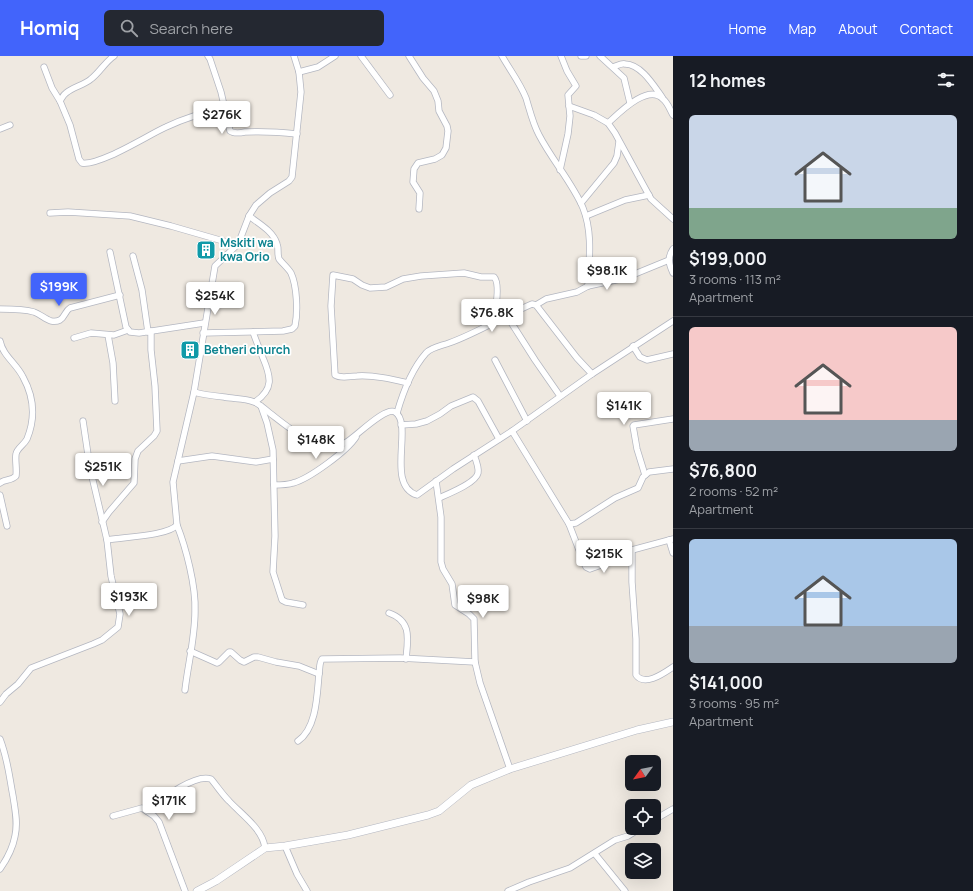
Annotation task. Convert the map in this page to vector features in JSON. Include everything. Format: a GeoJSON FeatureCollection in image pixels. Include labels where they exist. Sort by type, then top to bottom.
{"type":"FeatureCollection","features":[{"type":"Feature","properties":{"kind":"street"},"geometry":{"type":"LineString","coordinates":[[60,101],[67,92],[92,79],[98,73],[106,58],[114,56]]}},
{"type":"Feature","properties":{"kind":"street"},"geometry":{"type":"LineString","coordinates":[[208,56],[216,74],[230,131],[232,133],[272,132],[297,134]]}},
{"type":"Feature","properties":{"kind":"street"},"geometry":{"type":"LineString","coordinates":[[184,690],[195,625],[196,610],[185,548],[177,524],[173,482],[194,392],[204,323],[215,266],[237,245],[242,236],[248,216],[256,205],[291,179],[301,92],[300,72],[294,56]]}},
{"type":"Feature","properties":{"kind":"street"},"geometry":{"type":"LineString","coordinates":[[300,72],[318,67],[335,56]]}},
{"type":"Feature","properties":{"kind":"street"},"geometry":{"type":"LineString","coordinates":[[361,56],[390,95]]}},
{"type":"Feature","properties":{"kind":"street"},"geometry":{"type":"LineString","coordinates":[[409,56],[423,78],[434,91],[438,101],[439,111],[448,131],[446,148],[442,155],[435,159],[418,164],[414,169],[413,182],[420,191],[420,209]]}},
{"type":"Feature","properties":{"kind":"street"},"geometry":{"type":"LineString","coordinates":[[502,56],[518,82],[539,134],[581,203],[586,216],[590,240],[588,286]]}},
{"type":"Feature","properties":{"kind":"street"},"geometry":{"type":"LineString","coordinates":[[560,170],[568,134],[568,96],[576,86],[567,71],[561,56]]}},
{"type":"Feature","properties":{"kind":"street"},"geometry":{"type":"LineString","coordinates":[[581,56],[586,56]]}},
{"type":"Feature","properties":{"kind":"street"},"geometry":{"type":"LineString","coordinates":[[600,56],[613,67],[626,82],[630,103]]}},
{"type":"Feature","properties":{"kind":"street"},"geometry":{"type":"LineString","coordinates":[[613,67],[626,64],[634,67],[651,81],[673,115]]}},
{"type":"Feature","properties":{"kind":"street"},"geometry":{"type":"LineString","coordinates":[[44,67],[52,88],[60,101],[70,125],[79,159],[82,163],[87,164],[105,158],[167,127],[202,113],[225,108]]}},
{"type":"Feature","properties":{"kind":"street"},"geometry":{"type":"LineString","coordinates":[[608,123],[630,103],[651,94],[659,95],[664,99]]}},
{"type":"Feature","properties":{"kind":"street"},"geometry":{"type":"LineString","coordinates":[[569,106],[594,115],[608,123],[615,133],[649,196],[654,203],[673,218]]}},
{"type":"Feature","properties":{"kind":"street"},"geometry":{"type":"LineString","coordinates":[[0,129],[10,125]]}},
{"type":"Feature","properties":{"kind":"street"},"geometry":{"type":"LineString","coordinates":[[581,203],[614,163],[617,156],[619,141]]}},
{"type":"Feature","properties":{"kind":"street"},"geometry":{"type":"LineString","coordinates":[[586,216],[625,200],[649,196]]}},
{"type":"Feature","properties":{"kind":"street"},"geometry":{"type":"LineString","coordinates":[[50,213],[68,212],[130,216],[237,245]]}},
{"type":"Feature","properties":{"kind":"street"},"geometry":{"type":"LineString","coordinates":[[203,332],[283,331],[292,329],[296,326],[297,311],[293,279],[290,272],[278,256],[277,243],[270,233],[248,216]]}},
{"type":"Feature","properties":{"kind":"street"},"geometry":{"type":"LineString","coordinates":[[673,249],[669,260],[673,273]]}},
{"type":"Feature","properties":{"kind":"street"},"geometry":{"type":"LineString","coordinates":[[110,252],[128,330],[132,333],[150,332],[204,323]]}},
{"type":"Feature","properties":{"kind":"street"},"geometry":{"type":"LineString","coordinates":[[102,522],[134,482],[135,458],[138,451],[154,436],[157,431],[150,332],[142,290],[133,256]]}},
{"type":"Feature","properties":{"kind":"street"},"geometry":{"type":"LineString","coordinates":[[669,260],[625,278],[588,286],[577,292],[546,299],[536,305],[532,304],[459,339],[430,350],[416,366],[402,394],[397,413],[401,424],[401,470],[403,482],[406,487],[410,492],[417,495],[474,455],[527,421],[560,396],[633,346],[673,321]]}},
{"type":"Feature","properties":{"kind":"street"},"geometry":{"type":"LineString","coordinates":[[408,383],[383,377],[339,377],[335,375],[331,306],[333,274],[353,279],[362,286],[370,288],[386,287],[403,279],[421,276],[464,273],[480,278],[494,277],[496,279],[497,297],[493,323]]}},
{"type":"Feature","properties":{"kind":"street"},"geometry":{"type":"LineString","coordinates":[[0,309],[35,312],[48,320],[55,321],[62,318],[66,311],[70,308],[120,295]]}},
{"type":"Feature","properties":{"kind":"street"},"geometry":{"type":"LineString","coordinates":[[536,305],[577,358],[592,374]]}},
{"type":"Feature","properties":{"kind":"street"},"geometry":{"type":"LineString","coordinates":[[507,316],[560,396]]}},
{"type":"Feature","properties":{"kind":"street"},"geometry":{"type":"LineString","coordinates":[[74,338],[91,333],[108,335],[117,334],[128,330]]}},
{"type":"Feature","properties":{"kind":"street"},"geometry":{"type":"LineString","coordinates":[[253,332],[269,373],[270,380],[264,395],[255,402]]}},
{"type":"Feature","properties":{"kind":"street"},"geometry":{"type":"LineString","coordinates":[[108,335],[113,364],[115,401]]}},
{"type":"Feature","properties":{"kind":"street"},"geometry":{"type":"LineString","coordinates":[[0,341],[3,352],[20,371],[26,382],[33,403],[33,412],[26,440],[17,451],[16,455],[16,476],[11,480],[4,480],[0,483]]}},
{"type":"Feature","properties":{"kind":"street"},"geometry":{"type":"LineString","coordinates":[[633,346],[640,357],[647,360],[673,354]]}},
{"type":"Feature","properties":{"kind":"street"},"geometry":{"type":"LineString","coordinates":[[495,360],[508,388],[527,421]]}},
{"type":"Feature","properties":{"kind":"street"},"geometry":{"type":"LineString","coordinates":[[194,392],[255,402],[292,431],[312,441],[330,445],[340,444],[357,434],[384,414],[391,411],[397,413]]}},
{"type":"Feature","properties":{"kind":"street"},"geometry":{"type":"LineString","coordinates":[[401,424],[416,424],[427,421],[451,406],[473,396],[478,401],[499,439]]}},
{"type":"Feature","properties":{"kind":"street"},"geometry":{"type":"LineString","coordinates":[[261,406],[268,423],[273,459],[275,536],[273,572],[282,600],[303,605]]}},
{"type":"Feature","properties":{"kind":"street"},"geometry":{"type":"LineString","coordinates":[[645,475],[632,426],[673,419]]}},
{"type":"Feature","properties":{"kind":"street"},"geometry":{"type":"LineString","coordinates":[[0,702],[6,694],[15,688],[31,668],[102,640],[118,627],[120,614],[111,576],[107,540],[90,468],[83,421]]}},
{"type":"Feature","properties":{"kind":"street"},"geometry":{"type":"LineString","coordinates":[[512,431],[569,524],[584,563],[588,568],[593,569],[632,550],[671,540],[673,553]]}},
{"type":"Feature","properties":{"kind":"street"},"geometry":{"type":"LineString","coordinates":[[274,485],[289,484],[301,480],[338,455],[353,442],[357,434]]}},
{"type":"Feature","properties":{"kind":"street"},"geometry":{"type":"LineString","coordinates":[[439,498],[464,486],[477,475],[478,469],[474,455]]}},
{"type":"Feature","properties":{"kind":"street"},"geometry":{"type":"LineString","coordinates":[[178,461],[212,456],[256,462],[273,459]]}},
{"type":"Feature","properties":{"kind":"street"},"geometry":{"type":"LineString","coordinates":[[569,524],[576,523],[614,498],[638,488],[645,475],[651,471],[673,469]]}},
{"type":"Feature","properties":{"kind":"street"},"geometry":{"type":"LineString","coordinates":[[436,481],[441,518],[441,565],[452,584],[455,605],[474,619],[475,662],[480,684],[510,769]]}},
{"type":"Feature","properties":{"kind":"street"},"geometry":{"type":"LineString","coordinates":[[0,495],[7,526]]}},
{"type":"Feature","properties":{"kind":"street"},"geometry":{"type":"LineString","coordinates":[[107,540],[155,533],[172,529],[177,524]]}},
{"type":"Feature","properties":{"kind":"street"},"geometry":{"type":"LineString","coordinates":[[632,550],[636,675],[642,679],[652,679],[673,667]]}},
{"type":"Feature","properties":{"kind":"street"},"geometry":{"type":"LineString","coordinates":[[388,613],[398,617],[405,625],[407,636],[406,659]]}},
{"type":"Feature","properties":{"kind":"street"},"geometry":{"type":"LineString","coordinates":[[190,651],[217,663],[229,652],[231,652],[244,662],[254,657],[258,657],[299,666],[319,674]]}},
{"type":"Feature","properties":{"kind":"street"},"geometry":{"type":"LineString","coordinates":[[298,741],[304,736],[308,729],[315,711],[320,660],[322,659],[400,658],[475,662]]}},
{"type":"Feature","properties":{"kind":"street"},"geometry":{"type":"LineString","coordinates":[[197,891],[228,873],[265,848],[285,846],[364,831],[436,812],[471,785],[510,769],[637,730],[673,722]]}},
{"type":"Feature","properties":{"kind":"street"},"geometry":{"type":"LineString","coordinates":[[0,739],[10,770],[16,825],[16,835],[12,847],[0,869]]}},
{"type":"Feature","properties":{"kind":"street"},"geometry":{"type":"LineString","coordinates":[[147,810],[166,796],[193,781],[207,778],[211,779],[229,802],[240,811],[262,837],[265,848]]}},
{"type":"Feature","properties":{"kind":"street"},"geometry":{"type":"LineString","coordinates":[[114,816],[125,814],[140,808],[147,810],[158,819],[185,891]]}},
{"type":"Feature","properties":{"kind":"street"},"geometry":{"type":"LineString","coordinates":[[661,816],[673,809]]}},
{"type":"Feature","properties":{"kind":"street"},"geometry":{"type":"LineString","coordinates":[[508,891],[570,868],[595,854],[615,840],[630,835]]}},
{"type":"Feature","properties":{"kind":"street"},"geometry":{"type":"LineString","coordinates":[[285,846],[297,874],[307,891]]}},
{"type":"Feature","properties":{"kind":"street"},"geometry":{"type":"LineString","coordinates":[[595,854],[625,891]]}},
{"type":"Feature","properties":{"kind":"place","name":"Mskiti wa kwa Orio"},"geometry":{"type":"Point","coordinates":[206,250]}},
{"type":"Feature","properties":{"kind":"place","name":"Betheri church"},"geometry":{"type":"Point","coordinates":[190,350]}}]}
